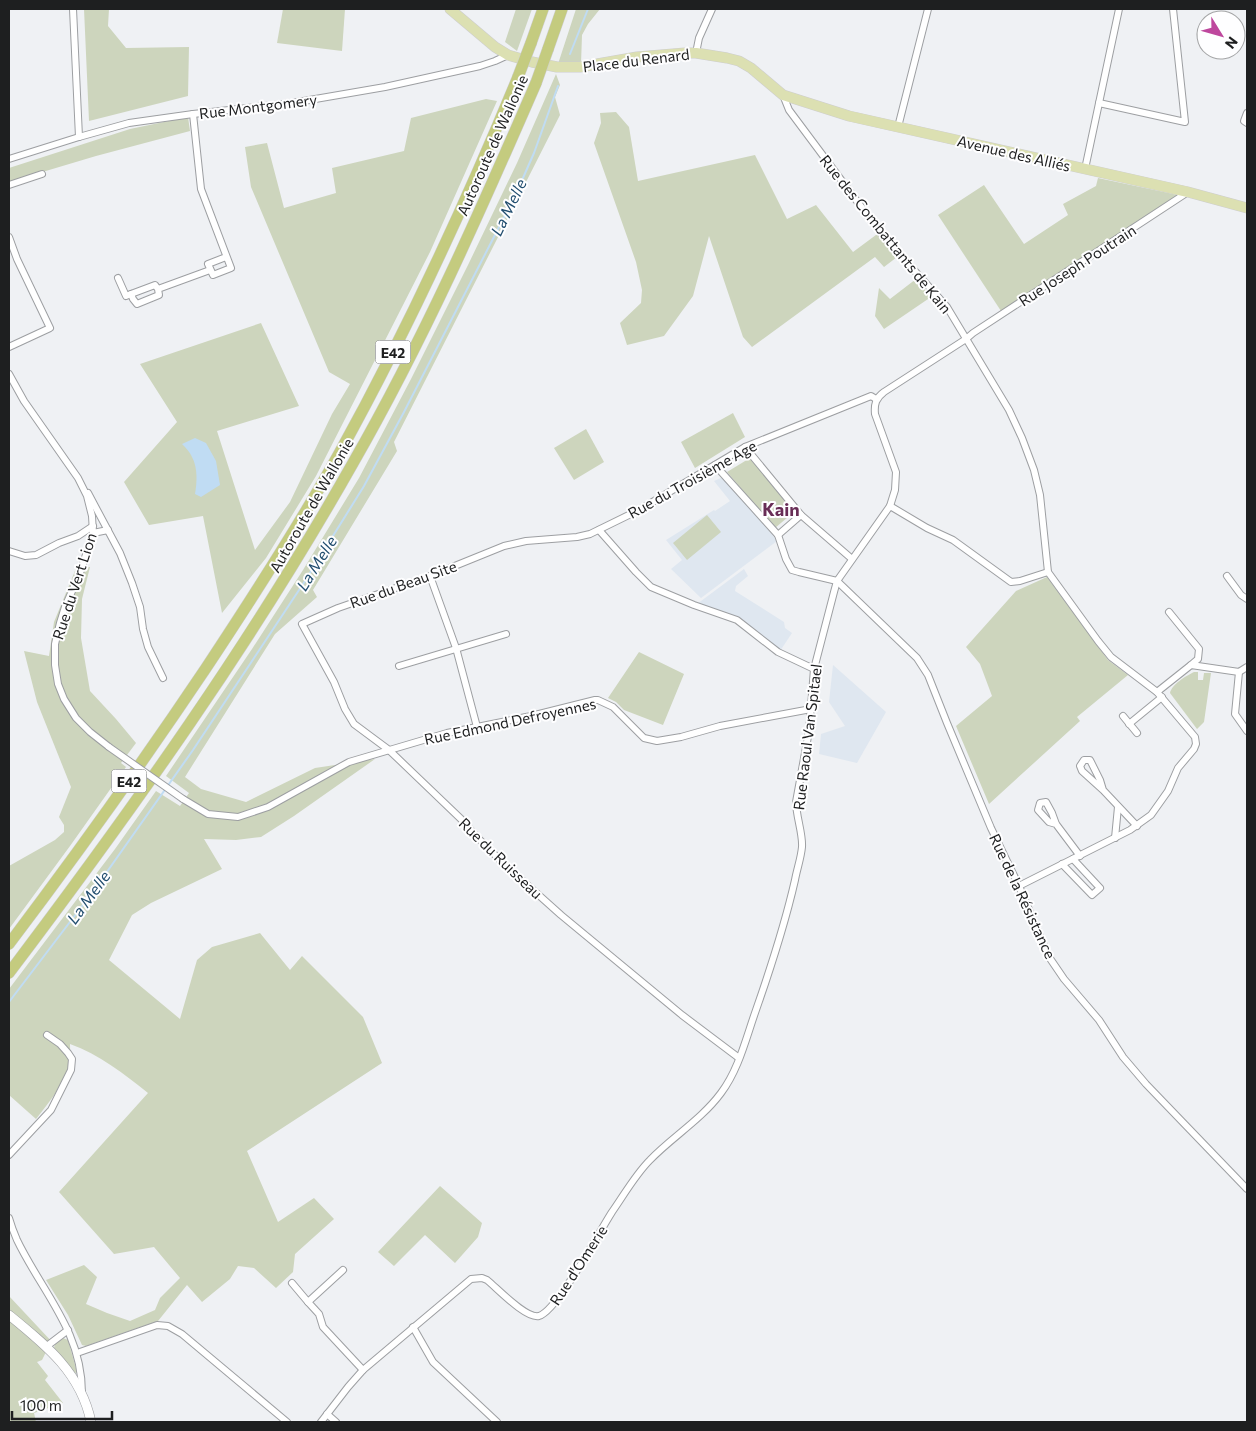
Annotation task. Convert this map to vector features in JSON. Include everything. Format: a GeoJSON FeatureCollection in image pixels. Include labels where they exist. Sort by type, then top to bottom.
{"type":"FeatureCollection","features":[{"type":"Feature","properties":{"kind":"highway","name":"Autoroute de Wallonie"},"geometry":{"type":"LineString","coordinates":[[9,944],[182,704],[257,590],[339,454],[393,353],[444,248],[518,77],[543,9]]}},
{"type":"Feature","properties":{"kind":"highway","name":"Autoroute de Wallonie"},"geometry":{"type":"LineString","coordinates":[[9,972],[142,792],[219,680],[296,562],[354,462],[409,360],[460,256],[536,83],[562,9]]}},
{"type":"Feature","properties":{"kind":"main road","name":"Place du Renard"},"geometry":{"type":"LineString","coordinates":[[450,9],[479,34],[508,55],[532,62],[557,67],[580,67],[637,56],[696,53],[739,61],[751,68],[783,95]]}},
{"type":"Feature","properties":{"kind":"main road","name":"Avenue des Alliés"},"geometry":{"type":"LineString","coordinates":[[783,95],[849,116],[1188,192],[1247,208]]}},
{"type":"Feature","properties":{"kind":"street"},"geometry":{"type":"LineString","coordinates":[[73,9],[79,137]]}},
{"type":"Feature","properties":{"kind":"street"},"geometry":{"type":"LineString","coordinates":[[696,53],[712,9]]}},
{"type":"Feature","properties":{"kind":"street"},"geometry":{"type":"LineString","coordinates":[[898,127],[928,9]]}},
{"type":"Feature","properties":{"kind":"street"},"geometry":{"type":"LineString","coordinates":[[1084,169],[1119,9]]}},
{"type":"Feature","properties":{"kind":"street"},"geometry":{"type":"LineString","coordinates":[[1099,104],[1185,122],[1173,9]]}},
{"type":"Feature","properties":{"kind":"street","name":"Rue Montgomery"},"geometry":{"type":"LineString","coordinates":[[9,159],[129,123],[292,103],[385,87],[480,66],[508,55]]}},
{"type":"Feature","properties":{"kind":"street","name":"Rue des Combattants de Kain"},"geometry":{"type":"LineString","coordinates":[[783,95],[789,110],[880,232],[947,307],[1009,410],[1034,470],[1040,495],[1048,572]]}},
{"type":"Feature","properties":{"kind":"street"},"geometry":{"type":"LineString","coordinates":[[1247,113],[1244,121],[1247,123]]}},
{"type":"Feature","properties":{"kind":"street"},"geometry":{"type":"LineString","coordinates":[[193,114],[201,189],[231,268],[213,275],[208,264],[226,257]]}},
{"type":"Feature","properties":{"kind":"street"},"geometry":{"type":"LineString","coordinates":[[9,186],[42,174]]}},
{"type":"Feature","properties":{"kind":"street","name":"Rue Joseph Poutrain"},"geometry":{"type":"LineString","coordinates":[[876,399],[1188,192]]}},
{"type":"Feature","properties":{"kind":"street"},"geometry":{"type":"LineString","coordinates":[[9,237],[17,259],[50,328],[9,347]]}},
{"type":"Feature","properties":{"kind":"street"},"geometry":{"type":"LineString","coordinates":[[158,289],[210,270]]}},
{"type":"Feature","properties":{"kind":"street"},"geometry":{"type":"LineString","coordinates":[[118,278],[126,296],[131,294],[155,285],[159,295],[137,304],[131,294]]}},
{"type":"Feature","properties":{"kind":"street"},"geometry":{"type":"LineString","coordinates":[[9,374],[24,400],[78,478],[90,510],[93,529]]}},
{"type":"Feature","properties":{"kind":"street","name":"Rue du Troisième Age"},"geometry":{"type":"LineString","coordinates":[[504,546],[526,541],[577,537],[590,534],[639,510],[745,447],[871,396],[876,399]]}},
{"type":"Feature","properties":{"kind":"street"},"geometry":{"type":"LineString","coordinates":[[876,399],[875,414],[896,472],[895,490],[890,506],[927,528],[953,540],[1011,582],[1048,572],[1111,657],[1159,694],[1195,737],[1196,744],[1194,749],[1178,768],[1168,791],[1151,815],[1115,838],[1019,886]]}},
{"type":"Feature","properties":{"kind":"street"},"geometry":{"type":"LineString","coordinates":[[745,447],[801,515],[852,559]]}},
{"type":"Feature","properties":{"kind":"street"},"geometry":{"type":"LineString","coordinates":[[715,465],[779,538],[792,570],[837,581]]}},
{"type":"Feature","properties":{"kind":"street","name":"Rue du Vert Lion"},"geometry":{"type":"LineString","coordinates":[[84,490],[89,494],[123,560],[140,607],[148,647],[163,678]]}},
{"type":"Feature","properties":{"kind":"street","name":"Rue Raoul Van Spitael"},"geometry":{"type":"LineString","coordinates":[[736,1068],[777,949],[791,899],[802,846],[796,802],[806,750],[814,669],[837,581],[890,506]]}},
{"type":"Feature","properties":{"kind":"street"},"geometry":{"type":"LineString","coordinates":[[779,538],[801,515]]}},
{"type":"Feature","properties":{"kind":"street"},"geometry":{"type":"LineString","coordinates":[[9,551],[24,556],[36,555],[93,529],[108,530]]}},
{"type":"Feature","properties":{"kind":"street","name":"Rue du Vert Lion"},"geometry":{"type":"LineString","coordinates":[[93,529],[80,573],[65,607],[55,644],[55,665],[58,684],[64,699],[76,718],[90,732],[208,814]]}},
{"type":"Feature","properties":{"kind":"street"},"geometry":{"type":"LineString","coordinates":[[599,530],[651,587],[737,620],[778,652],[814,669]]}},
{"type":"Feature","properties":{"kind":"street","name":"Rue du Beau Site"},"geometry":{"type":"LineString","coordinates":[[302,624],[338,608],[430,576],[504,546]]}},
{"type":"Feature","properties":{"kind":"street"},"geometry":{"type":"LineString","coordinates":[[430,576],[456,648],[477,727]]}},
{"type":"Feature","properties":{"kind":"street"},"geometry":{"type":"LineString","coordinates":[[1227,576],[1241,596],[1247,599]]}},
{"type":"Feature","properties":{"kind":"street","name":"Rue de la Résistance"},"geometry":{"type":"LineString","coordinates":[[837,581],[917,658],[928,675],[990,828],[1019,886],[1049,958],[1064,979],[1099,1020],[1123,1057],[1146,1084],[1247,1189]]}},
{"type":"Feature","properties":{"kind":"street"},"geometry":{"type":"LineString","coordinates":[[1129,724],[1198,659],[1199,649],[1169,612]]}},
{"type":"Feature","properties":{"kind":"street","name":"Rue du Ruisseau"},"geometry":{"type":"LineString","coordinates":[[302,624],[334,682],[345,709],[354,724],[389,750],[461,818],[504,864],[561,915],[682,1015],[739,1058]]}},
{"type":"Feature","properties":{"kind":"street"},"geometry":{"type":"LineString","coordinates":[[398,666],[506,634]]}},
{"type":"Feature","properties":{"kind":"street"},"geometry":{"type":"LineString","coordinates":[[1191,666],[1239,672],[1247,667]]}},
{"type":"Feature","properties":{"kind":"street"},"geometry":{"type":"LineString","coordinates":[[1239,672],[1235,714],[1247,731]]}},
{"type":"Feature","properties":{"kind":"street","name":"Rue Edmond Defroyennes"},"geometry":{"type":"LineString","coordinates":[[208,814],[238,817],[268,807],[350,762],[447,733],[598,700],[613,707],[644,738],[656,741],[681,737],[720,726],[811,709]]}},
{"type":"Feature","properties":{"kind":"street"},"geometry":{"type":"LineString","coordinates":[[1123,716],[1137,733]]}},
{"type":"Feature","properties":{"kind":"street"},"geometry":{"type":"LineString","coordinates":[[1103,790],[1090,760],[1084,760],[1080,766],[1082,771],[1103,790],[1136,826]]}},
{"type":"Feature","properties":{"kind":"street"},"geometry":{"type":"LineString","coordinates":[[1115,838],[1118,807]]}},
{"type":"Feature","properties":{"kind":"street"},"geometry":{"type":"LineString","coordinates":[[1056,824],[1080,856]]}},
{"type":"Feature","properties":{"kind":"street"},"geometry":{"type":"LineString","coordinates":[[1062,864],[1092,896],[1100,888],[1073,859]]}},
{"type":"Feature","properties":{"kind":"street"},"geometry":{"type":"LineString","coordinates":[[9,1155],[51,1110],[71,1070],[72,1059],[68,1053],[60,1044],[47,1035]]}},
{"type":"Feature","properties":{"kind":"street","name":"Rue d'Omerie"},"geometry":{"type":"LineString","coordinates":[[321,1422],[363,1370],[471,1279],[482,1278],[487,1280],[528,1314],[537,1316],[546,1312],[557,1300],[639,1172],[660,1150],[683,1132],[710,1106],[736,1068]]}},
{"type":"Feature","properties":{"kind":"street"},"geometry":{"type":"LineString","coordinates":[[9,1218],[17,1239],[68,1330],[77,1353],[81,1372],[82,1396]]}},
{"type":"Feature","properties":{"kind":"street"},"geometry":{"type":"LineString","coordinates":[[308,1302],[343,1270]]}},
{"type":"Feature","properties":{"kind":"street"},"geometry":{"type":"LineString","coordinates":[[292,1283],[319,1314],[323,1327],[363,1370]]}},
{"type":"Feature","properties":{"kind":"street"},"geometry":{"type":"LineString","coordinates":[[9,1315],[47,1346],[73,1378],[82,1396],[91,1422]]}},
{"type":"Feature","properties":{"kind":"street"},"geometry":{"type":"LineString","coordinates":[[77,1353],[157,1325],[168,1326],[182,1334],[287,1422]]}},
{"type":"Feature","properties":{"kind":"street"},"geometry":{"type":"LineString","coordinates":[[413,1327],[433,1362],[497,1422]]}},
{"type":"Feature","properties":{"kind":"street"},"geometry":{"type":"LineString","coordinates":[[47,1346],[68,1330]]}},
{"type":"Feature","properties":{"kind":"street"},"geometry":{"type":"LineString","coordinates":[[327,1414],[336,1422]]}},
{"type":"Feature","properties":{"kind":"shaded area"},"geometry":{"type":"Polygon","coordinates":[[[723,477],[750,506],[777,541],[701,598],[671,569],[682,560],[666,540],[730,501],[714,481],[723,477]]]}},
{"type":"Feature","properties":{"kind":"shaded area"},"geometry":{"type":"Polygon","coordinates":[[[744,569],[748,576],[736,586],[735,591],[784,622],[785,628],[792,633],[780,651],[738,618],[697,604],[744,569]]]}},
{"type":"Feature","properties":{"kind":"shaded area"},"geometry":{"type":"Polygon","coordinates":[[[833,665],[886,712],[857,763],[819,754],[821,734],[845,726],[829,702],[833,665]]]}},
{"type":"Feature","properties":{"kind":"green space"},"geometry":{"type":"Polygon","coordinates":[[[84,9],[109,9],[108,26],[126,48],[189,47],[188,96],[89,121],[84,9]]]}},
{"type":"Feature","properties":{"kind":"green space"},"geometry":{"type":"Polygon","coordinates":[[[283,9],[345,9],[342,51],[277,43],[283,9]]]}},
{"type":"Feature","properties":{"kind":"green space"},"geometry":{"type":"Polygon","coordinates":[[[516,9],[532,9],[517,51],[505,42],[516,9]]]}},
{"type":"Feature","properties":{"kind":"green space"},"geometry":{"type":"Polygon","coordinates":[[[576,9],[600,9],[582,35],[581,64],[558,64],[576,9]]]}},
{"type":"Feature","properties":{"kind":"green space"},"geometry":{"type":"Polygon","coordinates":[[[556,74],[560,85],[555,97],[560,115],[394,442],[397,451],[313,590],[317,597],[275,634],[185,777],[201,789],[246,802],[315,768],[375,759],[261,837],[236,840],[204,839],[222,869],[151,903],[132,915],[109,960],[180,1019],[197,960],[212,947],[260,933],[290,970],[302,956],[363,1017],[382,1063],[247,1151],[278,1222],[314,1198],[334,1219],[295,1254],[293,1272],[276,1288],[254,1268],[238,1266],[230,1279],[202,1302],[187,1285],[158,1321],[86,1346],[82,1345],[68,1315],[46,1280],[84,1265],[97,1277],[86,1304],[130,1321],[155,1310],[160,1298],[180,1278],[154,1247],[114,1254],[59,1192],[148,1093],[101,1059],[70,1044],[69,1068],[54,1095],[36,1119],[9,1095],[9,989],[115,849],[156,791],[180,806],[189,793],[166,776],[252,649],[359,478],[468,265],[517,163],[556,74]]]}},
{"type":"Feature","properties":{"kind":"green space"},"geometry":{"type":"Polygon","coordinates":[[[486,99],[497,101],[430,252],[316,476],[266,558],[222,613],[203,516],[149,525],[124,482],[177,422],[140,364],[261,323],[299,406],[217,431],[255,550],[290,502],[332,414],[350,384],[329,372],[251,187],[245,147],[267,143],[284,208],[336,193],[332,168],[404,151],[411,118],[486,99]]]}},
{"type":"Feature","properties":{"kind":"green space"},"geometry":{"type":"Polygon","coordinates":[[[616,112],[629,127],[638,181],[755,155],[787,219],[816,205],[853,252],[880,232],[901,254],[884,267],[875,257],[752,347],[743,337],[709,236],[693,296],[664,336],[627,345],[620,323],[641,303],[642,290],[636,262],[594,143],[601,123],[600,113],[616,112]]]}},
{"type":"Feature","properties":{"kind":"green space"},"geometry":{"type":"Polygon","coordinates":[[[188,117],[190,131],[9,182],[9,168],[130,129],[188,117]]]}},
{"type":"Feature","properties":{"kind":"green space"},"geometry":{"type":"Polygon","coordinates":[[[1098,178],[1178,195],[1001,311],[938,215],[984,185],[1024,244],[1068,215],[1063,204],[1096,186],[1098,178]]]}},
{"type":"Feature","properties":{"kind":"green space"},"geometry":{"type":"Polygon","coordinates":[[[916,279],[931,297],[884,329],[875,316],[879,288],[890,299],[916,279]]]}},
{"type":"Feature","properties":{"kind":"green space"},"geometry":{"type":"Polygon","coordinates":[[[733,413],[745,437],[695,468],[681,442],[733,413]]]}},
{"type":"Feature","properties":{"kind":"green space"},"geometry":{"type":"Polygon","coordinates":[[[586,429],[604,462],[574,480],[554,448],[586,429]]]}},
{"type":"Feature","properties":{"kind":"green space"},"geometry":{"type":"Polygon","coordinates":[[[750,458],[794,512],[775,528],[727,472],[750,458]]]}},
{"type":"Feature","properties":{"kind":"green space"},"geometry":{"type":"Polygon","coordinates":[[[707,515],[721,532],[687,560],[673,543],[707,515]]]}},
{"type":"Feature","properties":{"kind":"green space"},"geometry":{"type":"Polygon","coordinates":[[[77,566],[90,567],[82,599],[81,638],[90,691],[136,743],[121,763],[126,767],[9,929],[9,866],[55,840],[64,832],[64,825],[59,817],[71,787],[37,702],[24,651],[49,656],[54,622],[77,566]]]}},
{"type":"Feature","properties":{"kind":"green space"},"geometry":{"type":"Polygon","coordinates":[[[1047,577],[1108,660],[1128,675],[1077,717],[1080,721],[989,804],[956,726],[992,696],[980,664],[966,647],[1016,591],[1047,577]]]}},
{"type":"Feature","properties":{"kind":"green space"},"geometry":{"type":"Polygon","coordinates":[[[639,652],[684,674],[663,725],[624,710],[616,702],[608,698],[639,652]]]}},
{"type":"Feature","properties":{"kind":"green space"},"geometry":{"type":"Polygon","coordinates":[[[1194,672],[1198,672],[1198,680],[1203,680],[1204,673],[1211,673],[1204,722],[1197,729],[1170,693],[1176,683],[1194,672]]]}},
{"type":"Feature","properties":{"kind":"green space"},"geometry":{"type":"Polygon","coordinates":[[[440,1186],[482,1223],[478,1237],[455,1263],[425,1235],[394,1266],[378,1252],[440,1186]]]}},
{"type":"Feature","properties":{"kind":"green space"},"geometry":{"type":"Polygon","coordinates":[[[9,1296],[53,1343],[42,1360],[37,1362],[48,1376],[45,1380],[63,1403],[34,1413],[36,1422],[9,1422],[9,1296]]]}},
{"type":"Feature","properties":{"kind":"green space"},"geometry":{"type":"Polygon","coordinates":[[[63,1338],[68,1340],[76,1373],[73,1372],[54,1348],[55,1344],[63,1338]]]}},
{"type":"Feature","properties":{"kind":"water"},"geometry":{"type":"Polygon","coordinates":[[[195,438],[206,443],[216,461],[220,485],[201,497],[195,494],[196,475],[194,461],[182,444],[195,438]]]}},
{"type":"Feature","properties":{"kind":"waterway","name":"La Melle"},"geometry":{"type":"LineString","coordinates":[[570,54],[588,9]]}},
{"type":"Feature","properties":{"kind":"waterway","name":"La Melle"},"geometry":{"type":"LineString","coordinates":[[9,1002],[92,893],[193,750],[305,581],[364,486],[515,196],[534,153],[558,86]]}},
{"type":"Feature","properties":{"kind":"district","name":"Kain"},"geometry":{"type":"Point","coordinates":[781,509]}}]}
